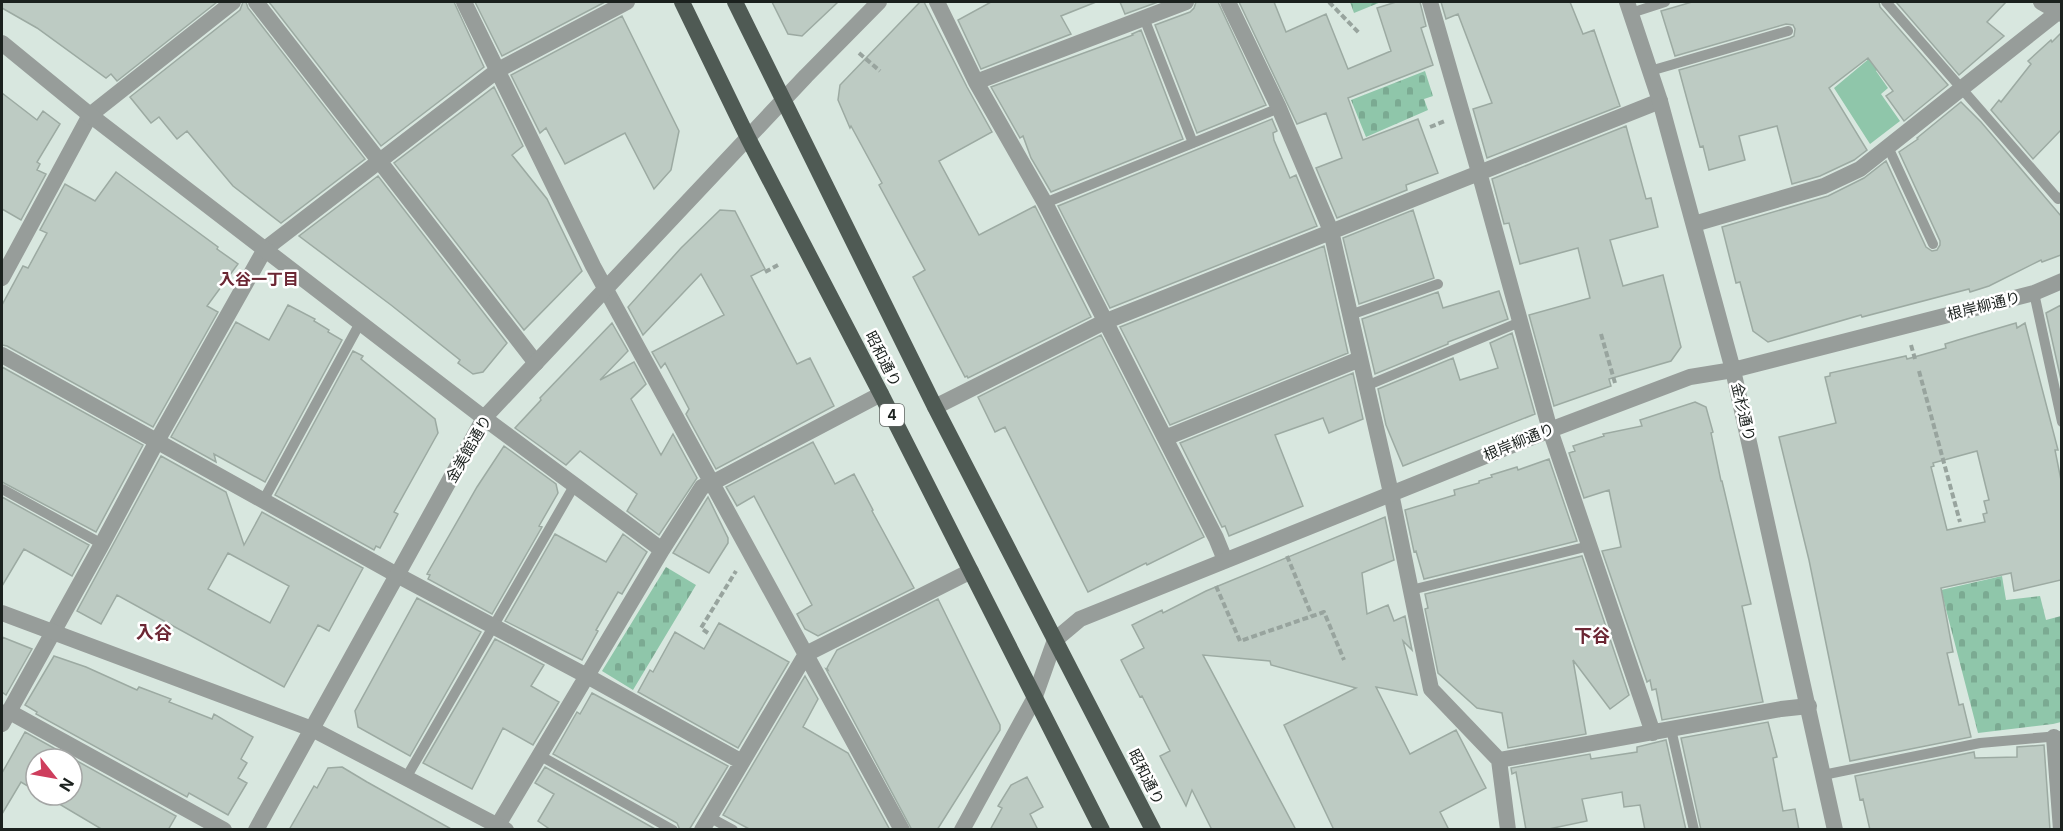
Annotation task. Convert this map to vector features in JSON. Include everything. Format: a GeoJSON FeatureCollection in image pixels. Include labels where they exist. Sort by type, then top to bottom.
{"type":"FeatureCollection","features":[{"type":"Feature","properties":{"kind":"highway","name":"昭和通り"},"geometry":{"type":"LineString","coordinates":[[682,2],[748,138],[881,394],[1102,830]]}},
{"type":"Feature","properties":{"kind":"highway","name":"昭和通り"},"geometry":{"type":"LineString","coordinates":[[735,2],[935,407],[1153,830]]}},
{"type":"Feature","properties":{"kind":"street"},"geometry":{"type":"LineString","coordinates":[[2,278],[90,115],[233,2]]}},
{"type":"Feature","properties":{"kind":"street"},"geometry":{"type":"LineString","coordinates":[[256,2],[536,363]]}},
{"type":"Feature","properties":{"kind":"street"},"geometry":{"type":"LineString","coordinates":[[464,2],[606,289],[902,830]]}},
{"type":"Feature","properties":{"kind":"street"},"geometry":{"type":"LineString","coordinates":[[224,830],[5,718],[265,249],[498,70],[627,2]]}},
{"type":"Feature","properties":{"kind":"street","name":"金美館通り"},"geometry":{"type":"LineString","coordinates":[[256,830],[484,418],[784,99],[879,2]]}},
{"type":"Feature","properties":{"kind":"street"},"geometry":{"type":"LineString","coordinates":[[937,2],[976,82],[1045,203],[1216,538],[1225,560]]}},
{"type":"Feature","properties":{"kind":"street"},"geometry":{"type":"LineString","coordinates":[[976,82],[1186,2]]}},
{"type":"Feature","properties":{"kind":"street"},"geometry":{"type":"LineString","coordinates":[[1228,2],[1278,108],[1331,231],[1391,493],[1431,689],[1499,760],[1508,830]]}},
{"type":"Feature","properties":{"kind":"street"},"geometry":{"type":"LineString","coordinates":[[1430,2],[1550,430],[1653,733]]}},
{"type":"Feature","properties":{"kind":"street"},"geometry":{"type":"LineString","coordinates":[[1694,224],[1824,186],[1860,169],[2060,11],[2041,2]]}},
{"type":"Feature","properties":{"kind":"street","name":"金杉通り"},"geometry":{"type":"LineString","coordinates":[[1629,7],[1660,101],[1733,370],[1835,830]]}},
{"type":"Feature","properties":{"kind":"street"},"geometry":{"type":"LineString","coordinates":[[2,43],[90,115],[360,323],[662,550]]}},
{"type":"Feature","properties":{"kind":"street"},"geometry":{"type":"LineString","coordinates":[[935,407],[1104,322],[1660,101]]}},
{"type":"Feature","properties":{"kind":"street","name":"根岸柳通り"},"geometry":{"type":"LineString","coordinates":[[1055,640],[1080,619],[1391,493],[1690,377],[1733,370],[2034,293],[2061,281]]}},
{"type":"Feature","properties":{"kind":"street"},"geometry":{"type":"LineString","coordinates":[[2,355],[397,575],[742,762]]}},
{"type":"Feature","properties":{"kind":"street"},"geometry":{"type":"LineString","coordinates":[[1165,438],[1360,359]]}},
{"type":"Feature","properties":{"kind":"street"},"geometry":{"type":"LineString","coordinates":[[2,613],[312,729],[500,828],[539,755],[702,487],[881,394]]}},
{"type":"Feature","properties":{"kind":"street"},"geometry":{"type":"LineString","coordinates":[[706,823],[806,654],[971,571]]}},
{"type":"Feature","properties":{"kind":"street"},"geometry":{"type":"LineString","coordinates":[[962,830],[1034,699],[1055,640]]}},
{"type":"Feature","properties":{"kind":"street"},"geometry":{"type":"LineString","coordinates":[[1499,760],[1781,709],[1809,706]]}},
{"type":"Feature","properties":{"kind":"street"},"geometry":{"type":"LineString","coordinates":[[2058,736],[2061,830]]}},
{"type":"Feature","properties":{"kind":"lane"},"geometry":{"type":"LineString","coordinates":[[1629,7],[1665,2]]}},
{"type":"Feature","properties":{"kind":"lane"},"geometry":{"type":"LineString","coordinates":[[1886,2],[1960,90],[2058,199],[2061,197]]}},
{"type":"Feature","properties":{"kind":"lane"},"geometry":{"type":"LineString","coordinates":[[1144,18],[1193,143]]}},
{"type":"Feature","properties":{"kind":"lane"},"geometry":{"type":"LineString","coordinates":[[1650,71],[1788,31]]}},
{"type":"Feature","properties":{"kind":"lane"},"geometry":{"type":"LineString","coordinates":[[1045,203],[1278,108]]}},
{"type":"Feature","properties":{"kind":"lane"},"geometry":{"type":"LineString","coordinates":[[1888,147],[1933,244]]}},
{"type":"Feature","properties":{"kind":"lane"},"geometry":{"type":"LineString","coordinates":[[1350,315],[1438,284]]}},
{"type":"Feature","properties":{"kind":"lane"},"geometry":{"type":"LineString","coordinates":[[2034,293],[2061,422]]}},
{"type":"Feature","properties":{"kind":"lane"},"geometry":{"type":"LineString","coordinates":[[1366,386],[1520,322]]}},
{"type":"Feature","properties":{"kind":"lane"},"geometry":{"type":"LineString","coordinates":[[263,501],[360,323]]}},
{"type":"Feature","properties":{"kind":"lane"},"geometry":{"type":"LineString","coordinates":[[406,778],[574,486]]}},
{"type":"Feature","properties":{"kind":"lane"},"geometry":{"type":"LineString","coordinates":[[2,489],[102,544]]}},
{"type":"Feature","properties":{"kind":"lane"},"geometry":{"type":"LineString","coordinates":[[1411,590],[1589,546]]}},
{"type":"Feature","properties":{"kind":"lane"},"geometry":{"type":"LineString","coordinates":[[1671,729],[1694,830]]}},
{"type":"Feature","properties":{"kind":"lane"},"geometry":{"type":"LineString","coordinates":[[1823,775],[1980,743],[2058,736]]}},
{"type":"Feature","properties":{"kind":"lane"},"geometry":{"type":"LineString","coordinates":[[539,755],[673,830]]}},
{"type":"Feature","properties":{"kind":"lane"},"geometry":{"type":"LineString","coordinates":[[706,823],[733,830]]}},
{"type":"Feature","properties":{"kind":"path"},"geometry":{"type":"LineString","coordinates":[[1329,2],[1360,34]]}},
{"type":"Feature","properties":{"kind":"path"},"geometry":{"type":"LineString","coordinates":[[859,53],[880,71]]}},
{"type":"Feature","properties":{"kind":"path"},"geometry":{"type":"LineString","coordinates":[[765,272],[778,265]]}},
{"type":"Feature","properties":{"kind":"path"},"geometry":{"type":"LineString","coordinates":[[1601,334],[1616,388]]}},
{"type":"Feature","properties":{"kind":"path"},"geometry":{"type":"LineString","coordinates":[[1910,342],[1916,359]]}},
{"type":"Feature","properties":{"kind":"path"},"geometry":{"type":"LineString","coordinates":[[1919,370],[1960,522]]}},
{"type":"Feature","properties":{"kind":"path"},"geometry":{"type":"LineString","coordinates":[[708,633],[701,628],[748,549]]}},
{"type":"Feature","properties":{"kind":"path"},"geometry":{"type":"LineString","coordinates":[[1286,554],[1312,616]]}},
{"type":"Feature","properties":{"kind":"path"},"geometry":{"type":"LineString","coordinates":[[1214,583],[1240,641],[1323,612],[1344,660]]}},
{"type":"Feature","properties":{"kind":"green space"},"geometry":{"type":"Polygon","coordinates":[[[1350,2],[1381,2],[1354,13],[1350,2]]]}},
{"type":"Feature","properties":{"kind":"green space"},"geometry":{"type":"Polygon","coordinates":[[[1901,32],[1910,42],[1876,71],[1888,88],[1881,94],[1900,121],[1870,144],[1834,88],[1901,32]]]}},
{"type":"Feature","properties":{"kind":"green space"},"geometry":{"type":"Polygon","coordinates":[[[1425,71],[1433,96],[1424,99],[1428,110],[1366,137],[1351,100],[1425,71]]]}},
{"type":"Feature","properties":{"kind":"green space"},"geometry":{"type":"Polygon","coordinates":[[[666,567],[696,585],[633,690],[602,671],[666,567]]]}},
{"type":"Feature","properties":{"kind":"green space"},"geometry":{"type":"Polygon","coordinates":[[[2002,576],[2006,600],[2040,596],[2046,620],[2061,616],[2061,722],[1978,733],[1941,590],[2002,576]]]}},
{"type":"Feature","properties":{"kind":"building"},"geometry":{"type":"Polygon","coordinates":[[[2,2],[217,2],[117,81],[111,74],[106,78],[37,28],[2,8],[2,2]]]}},
{"type":"Feature","properties":{"kind":"building"},"geometry":{"type":"Polygon","coordinates":[[[243,2],[246,2],[248,8],[365,159],[281,223],[233,186],[187,131],[177,139],[159,117],[151,123],[130,97],[240,10],[243,2]]]}},
{"type":"Feature","properties":{"kind":"building"},"geometry":{"type":"Polygon","coordinates":[[[269,2],[454,2],[484,67],[381,146],[269,2]]]}},
{"type":"Feature","properties":{"kind":"building"},"geometry":{"type":"Polygon","coordinates":[[[475,2],[605,2],[502,56],[475,2]]]}},
{"type":"Feature","properties":{"kind":"building"},"geometry":{"type":"Polygon","coordinates":[[[772,2],[838,2],[802,36],[788,34],[772,2]]]}},
{"type":"Feature","properties":{"kind":"building"},"geometry":{"type":"Polygon","coordinates":[[[920,2],[924,2],[992,132],[939,161],[979,235],[1035,206],[1091,317],[968,378],[965,377],[913,277],[925,270],[879,185],[882,183],[851,126],[850,128],[838,100],[840,85],[920,2]]]}},
{"type":"Feature","properties":{"kind":"building"},"geometry":{"type":"Polygon","coordinates":[[[991,2],[1096,2],[1061,16],[1071,34],[981,69],[958,20],[991,2]]]}},
{"type":"Feature","properties":{"kind":"building"},"geometry":{"type":"Polygon","coordinates":[[[1120,2],[1158,2],[1125,14],[1120,2]]]}},
{"type":"Feature","properties":{"kind":"building"},"geometry":{"type":"Polygon","coordinates":[[[1196,2],[1218,2],[1266,105],[1197,133],[1155,25],[1190,12],[1196,2]]]}},
{"type":"Feature","properties":{"kind":"building"},"geometry":{"type":"Polygon","coordinates":[[[1239,2],[1274,2],[1286,32],[1326,14],[1348,69],[1391,51],[1377,8],[1396,2],[1420,2],[1426,26],[1421,28],[1433,65],[1348,98],[1363,140],[1418,119],[1438,173],[1406,185],[1407,190],[1337,218],[1316,168],[1342,158],[1326,113],[1297,124],[1239,2]]]}},
{"type":"Feature","properties":{"kind":"building"},"geometry":{"type":"Polygon","coordinates":[[[1441,2],[1570,2],[1583,34],[1594,30],[1620,106],[1487,158],[1473,109],[1492,103],[1458,14],[1446,19],[1441,2]]]}},
{"type":"Feature","properties":{"kind":"building"},"geometry":{"type":"Polygon","coordinates":[[[1692,2],[1879,2],[1880,7],[1948,85],[1904,121],[1886,96],[1893,91],[1868,58],[1829,88],[1867,150],[1854,160],[1820,176],[1792,184],[1777,126],[1739,136],[1745,160],[1709,170],[1703,146],[1700,147],[1679,70],[1790,38],[1794,36],[1795,29],[1793,25],[1786,24],[1675,56],[1661,11],[1692,2]]]}},
{"type":"Feature","properties":{"kind":"building"},"geometry":{"type":"Polygon","coordinates":[[[1896,2],[2006,2],[1987,22],[2004,36],[1959,75],[1896,2]]]}},
{"type":"Feature","properties":{"kind":"building"},"geometry":{"type":"Polygon","coordinates":[[[622,16],[679,131],[671,170],[654,189],[625,133],[565,164],[546,128],[540,133],[511,75],[622,16]]]}},
{"type":"Feature","properties":{"kind":"building"},"geometry":{"type":"Polygon","coordinates":[[[1141,30],[1183,139],[1051,192],[1031,158],[1023,136],[1020,138],[991,87],[1133,35],[1141,30]]]}},
{"type":"Feature","properties":{"kind":"building"},"geometry":{"type":"Polygon","coordinates":[[[2061,33],[2061,130],[2033,159],[1991,110],[1999,100],[2001,102],[2031,64],[2028,61],[2061,33]]]}},
{"type":"Feature","properties":{"kind":"building"},"geometry":{"type":"Polygon","coordinates":[[[494,87],[523,146],[512,155],[547,199],[582,271],[524,330],[394,163],[494,87]]]}},
{"type":"Feature","properties":{"kind":"building"},"geometry":{"type":"Polygon","coordinates":[[[2,93],[37,120],[43,111],[60,124],[37,162],[40,164],[37,170],[46,174],[21,220],[2,209],[2,93]]]}},
{"type":"Feature","properties":{"kind":"building"},"geometry":{"type":"Polygon","coordinates":[[[1961,102],[1981,122],[2061,216],[2061,255],[2042,262],[2041,260],[1989,286],[1970,292],[1969,289],[1862,317],[1861,315],[1768,342],[1753,331],[1740,282],[1736,283],[1722,227],[1828,196],[1864,178],[1886,161],[1926,247],[1932,251],[1937,250],[1940,241],[1899,152],[1918,139],[1961,102]]]}},
{"type":"Feature","properties":{"kind":"building"},"geometry":{"type":"Polygon","coordinates":[[[1272,119],[1277,131],[1273,133],[1274,140],[1290,178],[1296,175],[1317,226],[1110,308],[1058,206],[1272,119]]]}},
{"type":"Feature","properties":{"kind":"building"},"geometry":{"type":"Polygon","coordinates":[[[1626,126],[1646,199],[1651,198],[1658,227],[1610,240],[1623,286],[1663,275],[1681,347],[1671,361],[1609,379],[1611,386],[1554,406],[1529,315],[1590,298],[1578,248],[1520,264],[1509,223],[1504,224],[1492,179],[1626,126]]]}},
{"type":"Feature","properties":{"kind":"building"},"geometry":{"type":"Polygon","coordinates":[[[116,172],[238,264],[207,306],[218,312],[153,427],[2,345],[2,305],[23,266],[28,268],[47,233],[40,230],[65,184],[95,201],[116,172]]]}},
{"type":"Feature","properties":{"kind":"building"},"geometry":{"type":"Polygon","coordinates":[[[378,176],[507,343],[483,372],[473,374],[458,363],[460,360],[299,236],[378,176]]]}},
{"type":"Feature","properties":{"kind":"building"},"geometry":{"type":"Polygon","coordinates":[[[720,210],[735,211],[765,269],[751,276],[797,364],[810,358],[834,406],[716,469],[686,414],[689,409],[665,363],[661,368],[652,352],[724,315],[701,274],[643,335],[628,307],[681,248],[720,210]]]}},
{"type":"Feature","properties":{"kind":"building"},"geometry":{"type":"Polygon","coordinates":[[[1413,210],[1434,278],[1359,304],[1343,238],[1413,210]]]}},
{"type":"Feature","properties":{"kind":"building"},"geometry":{"type":"Polygon","coordinates":[[[1324,246],[1348,353],[1170,425],[1120,327],[1324,246]]]}},
{"type":"Feature","properties":{"kind":"building"},"geometry":{"type":"Polygon","coordinates":[[[1499,291],[1508,319],[1375,374],[1362,319],[1438,292],[1443,308],[1499,291]]]}},
{"type":"Feature","properties":{"kind":"building"},"geometry":{"type":"Polygon","coordinates":[[[288,305],[315,319],[314,321],[329,330],[328,332],[342,340],[265,482],[214,454],[216,462],[171,437],[236,322],[269,340],[288,305]]]}},
{"type":"Feature","properties":{"kind":"building"},"geometry":{"type":"Polygon","coordinates":[[[2061,305],[2061,380],[2046,313],[2061,305]]]}},
{"type":"Feature","properties":{"kind":"building"},"geometry":{"type":"Polygon","coordinates":[[[612,323],[628,351],[600,380],[634,362],[646,384],[631,399],[661,455],[673,434],[697,478],[659,535],[627,511],[637,494],[580,451],[566,465],[515,428],[541,400],[540,398],[612,323]]]}},
{"type":"Feature","properties":{"kind":"building"},"geometry":{"type":"Polygon","coordinates":[[[2016,323],[2017,328],[2025,323],[2058,450],[2055,450],[2061,480],[2061,580],[2014,591],[2011,573],[1941,588],[1953,652],[1947,653],[1959,705],[1963,704],[1971,737],[1850,761],[1809,560],[1779,437],[1836,423],[1825,377],[1830,376],[1830,373],[1906,356],[1907,359],[1946,348],[1945,344],[2016,323]],[[1977,451],[1933,463],[1934,466],[1931,467],[1947,530],[1985,522],[1983,514],[1987,513],[1984,501],[1989,500],[1977,451]]]}},
{"type":"Feature","properties":{"kind":"building"},"geometry":{"type":"Polygon","coordinates":[[[1512,333],[1535,414],[1403,466],[1386,425],[1378,389],[1453,358],[1460,380],[1498,368],[1490,343],[1512,333]]]}},
{"type":"Feature","properties":{"kind":"building"},"geometry":{"type":"Polygon","coordinates":[[[1101,335],[1204,537],[1088,592],[1005,427],[995,432],[978,397],[1101,335]]]}},
{"type":"Feature","properties":{"kind":"building"},"geometry":{"type":"Polygon","coordinates":[[[353,351],[363,356],[361,359],[435,419],[438,433],[394,512],[398,514],[380,548],[376,546],[374,550],[275,495],[353,351]]]}},
{"type":"Feature","properties":{"kind":"building"},"geometry":{"type":"Polygon","coordinates":[[[2,367],[143,445],[96,532],[2,482],[2,367]]]}},
{"type":"Feature","properties":{"kind":"building"},"geometry":{"type":"Polygon","coordinates":[[[1353,373],[1363,419],[1329,433],[1323,418],[1275,435],[1303,506],[1229,536],[1225,526],[1222,527],[1180,443],[1353,373]]]}},
{"type":"Feature","properties":{"kind":"building"},"geometry":{"type":"Polygon","coordinates":[[[1695,402],[1706,407],[1713,432],[1711,433],[1721,481],[1751,604],[1742,606],[1763,702],[1662,720],[1656,689],[1652,690],[1650,680],[1647,682],[1602,551],[1621,547],[1609,490],[1584,498],[1569,453],[1575,451],[1573,446],[1604,436],[1603,434],[1642,426],[1640,420],[1695,402]]]}},
{"type":"Feature","properties":{"kind":"building"},"geometry":{"type":"Polygon","coordinates":[[[813,442],[835,484],[854,474],[914,588],[818,636],[805,629],[797,614],[812,605],[754,496],[737,506],[726,487],[813,442]]]}},
{"type":"Feature","properties":{"kind":"building"},"geometry":{"type":"Polygon","coordinates":[[[504,446],[556,484],[558,493],[539,526],[542,527],[492,614],[428,579],[430,575],[427,574],[477,487],[504,446]]]}},
{"type":"Feature","properties":{"kind":"building"},"geometry":{"type":"Polygon","coordinates":[[[161,456],[226,492],[244,545],[262,512],[363,568],[329,631],[318,625],[284,687],[117,595],[101,624],[77,611],[161,456]],[[228,553],[208,589],[270,623],[289,586],[228,553]]]}},
{"type":"Feature","properties":{"kind":"building"},"geometry":{"type":"Polygon","coordinates":[[[1549,459],[1577,541],[1424,579],[1416,551],[1414,552],[1405,510],[1455,495],[1454,490],[1479,483],[1479,481],[1492,477],[1491,475],[1517,467],[1518,470],[1549,459]]]}},
{"type":"Feature","properties":{"kind":"building"},"geometry":{"type":"Polygon","coordinates":[[[2,497],[89,545],[72,576],[24,549],[2,586],[2,497]]]}},
{"type":"Feature","properties":{"kind":"building"},"geometry":{"type":"Polygon","coordinates":[[[708,497],[728,538],[728,543],[709,573],[673,553],[708,497]]]}},
{"type":"Feature","properties":{"kind":"building"},"geometry":{"type":"Polygon","coordinates":[[[1385,517],[1394,560],[1362,573],[1367,614],[1388,605],[1394,621],[1405,616],[1412,650],[1403,641],[1417,695],[1376,687],[1410,754],[1456,730],[1486,788],[1440,812],[1449,830],[1334,830],[1284,725],[1356,688],[1271,665],[1270,661],[1203,655],[1296,830],[1212,830],[1192,790],[1186,806],[1160,756],[1170,751],[1121,660],[1144,648],[1132,625],[1162,610],[1163,613],[1206,591],[1385,517]]]}},
{"type":"Feature","properties":{"kind":"building"},"geometry":{"type":"Polygon","coordinates":[[[555,534],[606,562],[623,534],[647,552],[622,594],[618,592],[582,660],[505,621],[555,534]]]}},
{"type":"Feature","properties":{"kind":"building"},"geometry":{"type":"Polygon","coordinates":[[[1582,556],[1629,695],[1610,709],[1573,660],[1586,734],[1508,748],[1502,713],[1477,708],[1438,673],[1425,609],[1428,608],[1425,594],[1582,556]]]}},
{"type":"Feature","properties":{"kind":"building"},"geometry":{"type":"Polygon","coordinates":[[[417,598],[481,632],[410,756],[358,727],[355,711],[417,598]]]}},
{"type":"Feature","properties":{"kind":"building"},"geometry":{"type":"Polygon","coordinates":[[[938,599],[1000,725],[1000,730],[937,830],[912,830],[826,669],[828,670],[837,650],[938,599]]]}},
{"type":"Feature","properties":{"kind":"building"},"geometry":{"type":"Polygon","coordinates":[[[719,623],[789,662],[738,748],[638,692],[650,670],[653,672],[675,632],[704,649],[719,623]]]}},
{"type":"Feature","properties":{"kind":"building"},"geometry":{"type":"Polygon","coordinates":[[[2,637],[32,649],[6,695],[2,692],[2,637]]]}},
{"type":"Feature","properties":{"kind":"building"},"geometry":{"type":"Polygon","coordinates":[[[495,639],[544,665],[531,686],[559,702],[533,745],[503,728],[472,789],[423,763],[495,639]]]}},
{"type":"Feature","properties":{"kind":"building"},"geometry":{"type":"Polygon","coordinates":[[[54,656],[86,667],[137,690],[139,687],[171,699],[169,702],[212,719],[214,714],[253,737],[241,759],[247,763],[238,778],[247,783],[228,815],[189,793],[187,797],[36,714],[37,712],[25,705],[54,656]]]}},
{"type":"Feature","properties":{"kind":"building"},"geometry":{"type":"Polygon","coordinates":[[[805,676],[818,699],[803,727],[848,753],[890,830],[751,830],[723,815],[805,676]]]}},
{"type":"Feature","properties":{"kind":"building"},"geometry":{"type":"Polygon","coordinates":[[[592,693],[728,766],[689,830],[680,830],[677,823],[553,754],[577,712],[580,714],[592,693]]]}},
{"type":"Feature","properties":{"kind":"building"},"geometry":{"type":"Polygon","coordinates":[[[1768,722],[1777,757],[1773,758],[1783,811],[1795,809],[1799,830],[1701,830],[1681,738],[1768,722]]]}},
{"type":"Feature","properties":{"kind":"building"},"geometry":{"type":"Polygon","coordinates":[[[25,732],[52,747],[24,747],[24,784],[21,782],[2,814],[2,773],[25,732]]]}},
{"type":"Feature","properties":{"kind":"building"},"geometry":{"type":"Polygon","coordinates":[[[1666,740],[1686,830],[1645,830],[1640,805],[1624,807],[1622,792],[1582,799],[1587,821],[1544,830],[1526,830],[1516,772],[1512,774],[1511,768],[1590,754],[1591,759],[1637,752],[1637,747],[1666,740]]]}},
{"type":"Feature","properties":{"kind":"building"},"geometry":{"type":"Polygon","coordinates":[[[2044,745],[2050,830],[1870,830],[1855,776],[1974,752],[1975,758],[2017,757],[2017,747],[2044,745]]]}},
{"type":"Feature","properties":{"kind":"building"},"geometry":{"type":"Polygon","coordinates":[[[84,765],[176,816],[168,830],[103,830],[64,807],[84,807],[84,765]]]}},
{"type":"Feature","properties":{"kind":"building"},"geometry":{"type":"Polygon","coordinates":[[[342,767],[453,830],[289,830],[314,786],[317,788],[328,768],[342,767]]]}},
{"type":"Feature","properties":{"kind":"building"},"geometry":{"type":"Polygon","coordinates":[[[545,767],[657,830],[551,830],[538,821],[554,794],[535,783],[545,767]]]}},
{"type":"Feature","properties":{"kind":"building"},"geometry":{"type":"Polygon","coordinates":[[[1027,777],[1043,807],[1030,814],[1038,830],[990,830],[1002,808],[998,806],[1011,785],[1027,777]]]}},
{"type":"Feature","properties":{"kind":"district","name":"入谷一丁目"},"geometry":{"type":"Point","coordinates":[259,279]}},
{"type":"Feature","properties":{"kind":"district","name":"入谷"},"geometry":{"type":"Point","coordinates":[154,633]}},
{"type":"Feature","properties":{"kind":"district","name":"下谷"},"geometry":{"type":"Point","coordinates":[1592,636]}}]}
